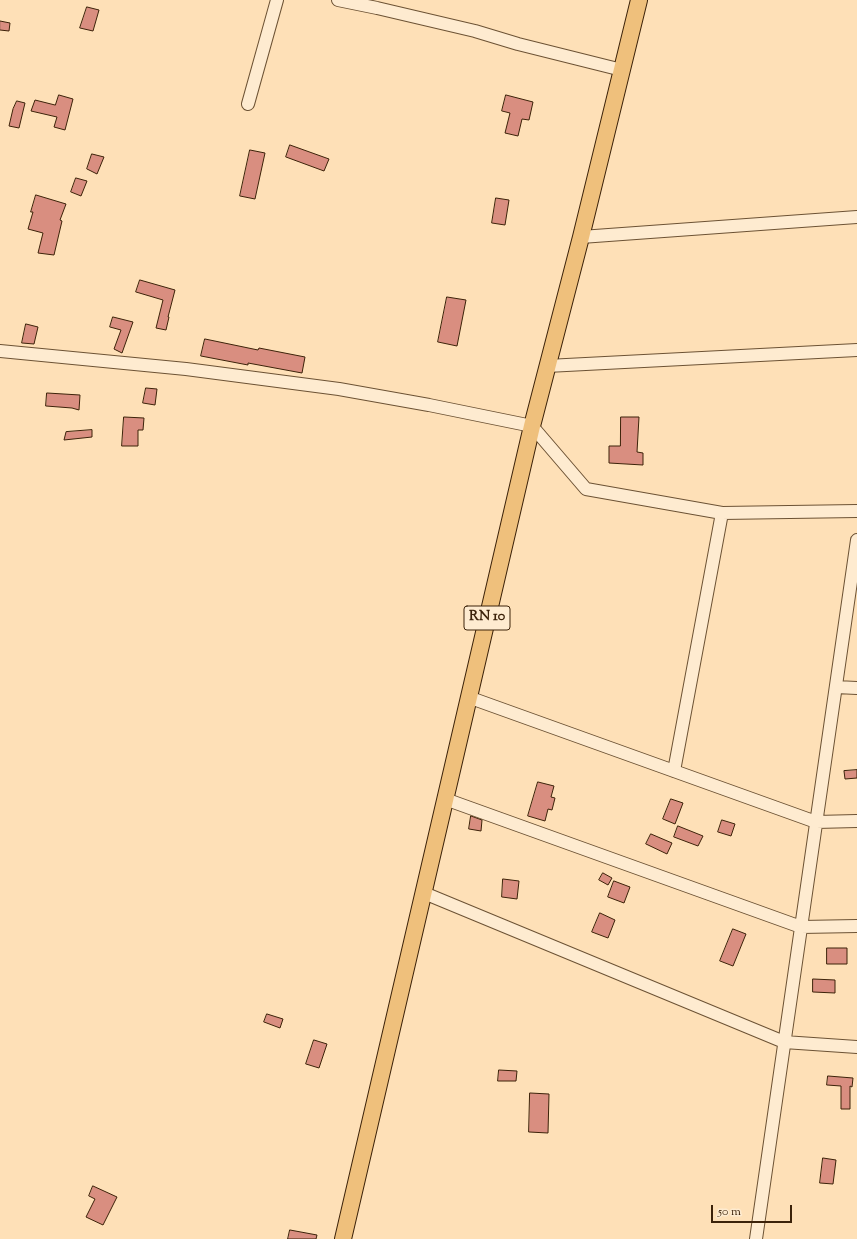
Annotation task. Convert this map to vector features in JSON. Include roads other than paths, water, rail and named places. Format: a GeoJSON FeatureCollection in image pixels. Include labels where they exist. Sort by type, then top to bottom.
{"type":"FeatureCollection","features":[{"type":"Feature","properties":{"kind":"main road","name":"RN 10"},"geometry":{"type":"LineString","coordinates":[[343,1239],[532,426],[581,237],[639,0]]}},
{"type":"Feature","properties":{"kind":"street"},"geometry":{"type":"LineString","coordinates":[[248,104],[277,0]]}},
{"type":"Feature","properties":{"kind":"street"},"geometry":{"type":"LineString","coordinates":[[338,0],[378,4],[518,44],[622,70]]}},
{"type":"Feature","properties":{"kind":"street"},"geometry":{"type":"LineString","coordinates":[[581,237],[857,217]]}},
{"type":"Feature","properties":{"kind":"street"},"geometry":{"type":"LineString","coordinates":[[547,366],[857,350]]}},
{"type":"Feature","properties":{"kind":"street"},"geometry":{"type":"LineString","coordinates":[[0,351],[186,370],[338,389],[429,405],[532,426],[586,489],[722,513],[857,511]]}},
{"type":"Feature","properties":{"kind":"street"},"geometry":{"type":"LineString","coordinates":[[674,771],[722,513]]}},
{"type":"Feature","properties":{"kind":"street"},"geometry":{"type":"LineString","coordinates":[[756,1239],[857,540]]}},
{"type":"Feature","properties":{"kind":"street"},"geometry":{"type":"LineString","coordinates":[[836,687],[857,688]]}},
{"type":"Feature","properties":{"kind":"street"},"geometry":{"type":"LineString","coordinates":[[468,697],[816,822],[857,821]]}},
{"type":"Feature","properties":{"kind":"street"},"geometry":{"type":"LineString","coordinates":[[445,799],[801,927],[857,926]]}},
{"type":"Feature","properties":{"kind":"street"},"geometry":{"type":"LineString","coordinates":[[424,893],[784,1042],[857,1047]]}}]}
